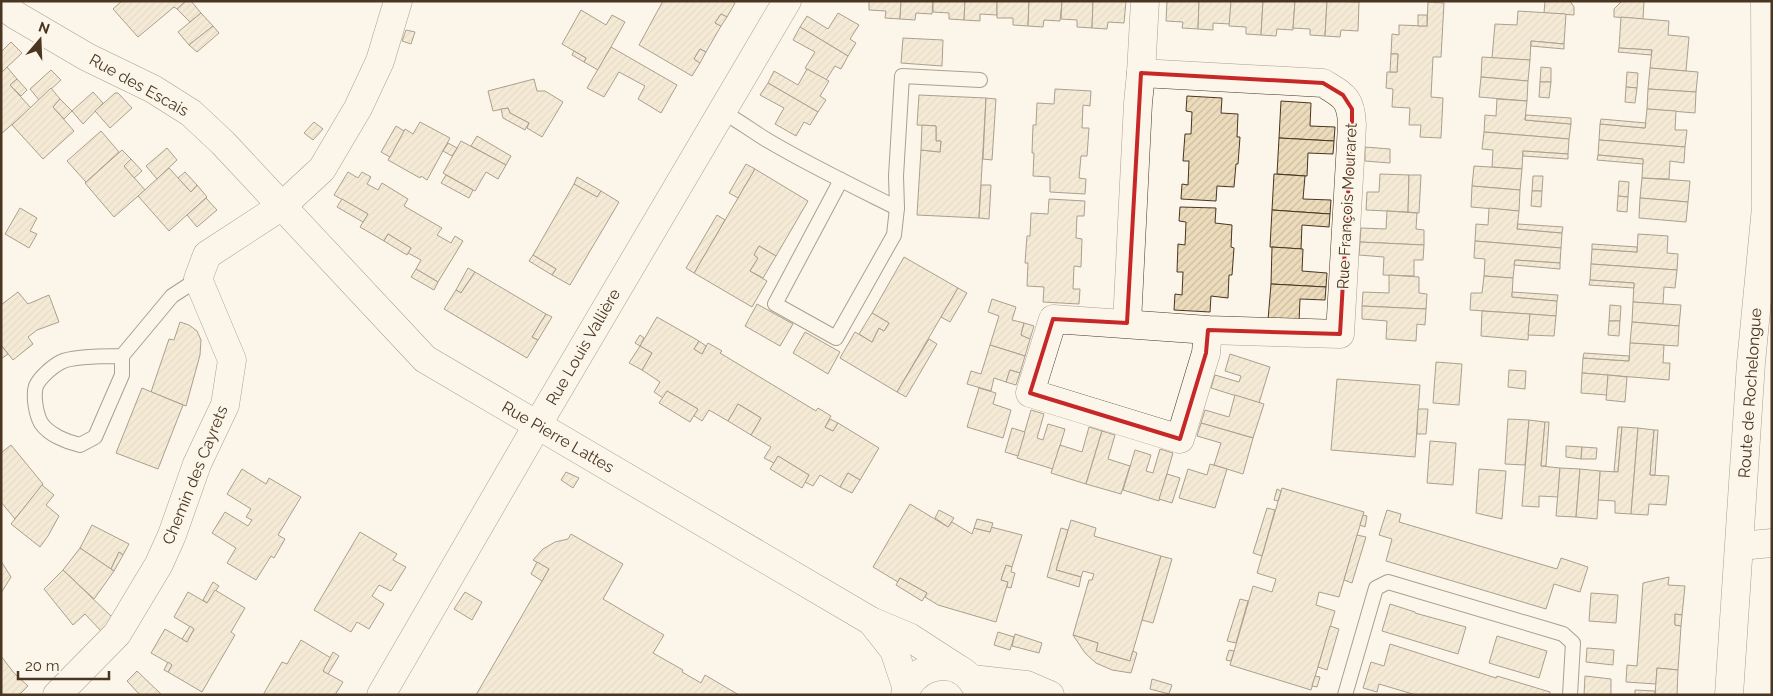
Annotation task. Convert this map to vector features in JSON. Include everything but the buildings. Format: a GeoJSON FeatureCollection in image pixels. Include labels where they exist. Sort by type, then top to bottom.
{"type":"FeatureCollection","features":[{"type":"Feature","properties":{"kind":"street"},"geometry":{"type":"LineString","coordinates":[[198,279],[207,255],[282,206],[322,169],[358,108],[380,61],[398,1]]}},
{"type":"Feature","properties":{"kind":"street","name":"Rue Louis Vallière"},"geometry":{"type":"LineString","coordinates":[[381,695],[787,1]]}},
{"type":"Feature","properties":{"kind":"street"},"geometry":{"type":"LineString","coordinates":[[1127,323],[1138,103],[1146,1]]}},
{"type":"Feature","properties":{"kind":"street","name":"Route de Rochelongue"},"geometry":{"type":"LineString","coordinates":[[1729,695],[1751,363],[1766,207],[1766,1]]}},
{"type":"Feature","properties":{"kind":"street","name":"Rue des Escais"},"geometry":{"type":"LineString","coordinates":[[17,7],[87,57],[153,89],[191,113],[223,143],[282,206]]}},
{"type":"Feature","properties":{"kind":"street","name":"Rue François Mouraret"},"geometry":{"type":"LineString","coordinates":[[1141,73],[1323,83],[1343,95],[1352,109],[1340,334],[1208,330],[1053,319],[1030,393],[1180,439],[1206,352],[1208,330]]}},
{"type":"Feature","properties":{"kind":"street","name":"Rue Pierre Lattes"},"geometry":{"type":"LineString","coordinates":[[282,206],[425,359],[871,621],[909,636],[970,681],[1027,684],[1050,695]]}},
{"type":"Feature","properties":{"kind":"street","name":"Chemin des Cayrets"},"geometry":{"type":"LineString","coordinates":[[57,695],[117,634],[159,564],[172,535],[197,464],[225,404],[232,360],[198,279]]}},
{"type":"Feature","properties":{"kind":"street"},"geometry":{"type":"LineString","coordinates":[[1740,546],[1772,543]]}},
{"type":"Feature","properties":{"kind":"street","name":"Rue Pierre Lattes"},"geometry":{"type":"LineString","coordinates":[[871,621],[894,650],[906,692]]}},
{"type":"Feature","properties":{"kind":"street"},"geometry":{"type":"LineString","coordinates":[[906,692],[916,676],[929,668],[945,666],[970,681]]}},
{"type":"Feature","properties":{"kind":"lane"},"geometry":{"type":"LineString","coordinates":[[841,180],[775,304],[836,338],[894,235],[897,208],[896,176],[902,76],[980,80]]}},
{"type":"Feature","properties":{"kind":"lane"},"geometry":{"type":"LineString","coordinates":[[722,112],[766,140],[897,208]]}},
{"type":"Feature","properties":{"kind":"lane"},"geometry":{"type":"LineString","coordinates":[[122,356],[96,356],[62,361],[48,372],[36,385],[35,404],[42,424],[62,440],[80,445],[96,437],[122,374],[122,356],[172,296],[198,279]]}},
{"type":"Feature","properties":{"kind":"lane"},"geometry":{"type":"LineString","coordinates":[[1345,695],[1376,588],[1388,582],[1563,634],[1572,643],[1570,695]]}},
{"type":"Feature","properties":{"kind":"highlighted area"},"geometry":{"type":"Polygon","coordinates":[[[1141,73],[1323,83],[1343,95],[1352,109],[1352,125],[1340,334],[1208,330],[1206,353],[1180,439],[1030,393],[1053,319],[1127,323],[1141,73]]]}}]}
